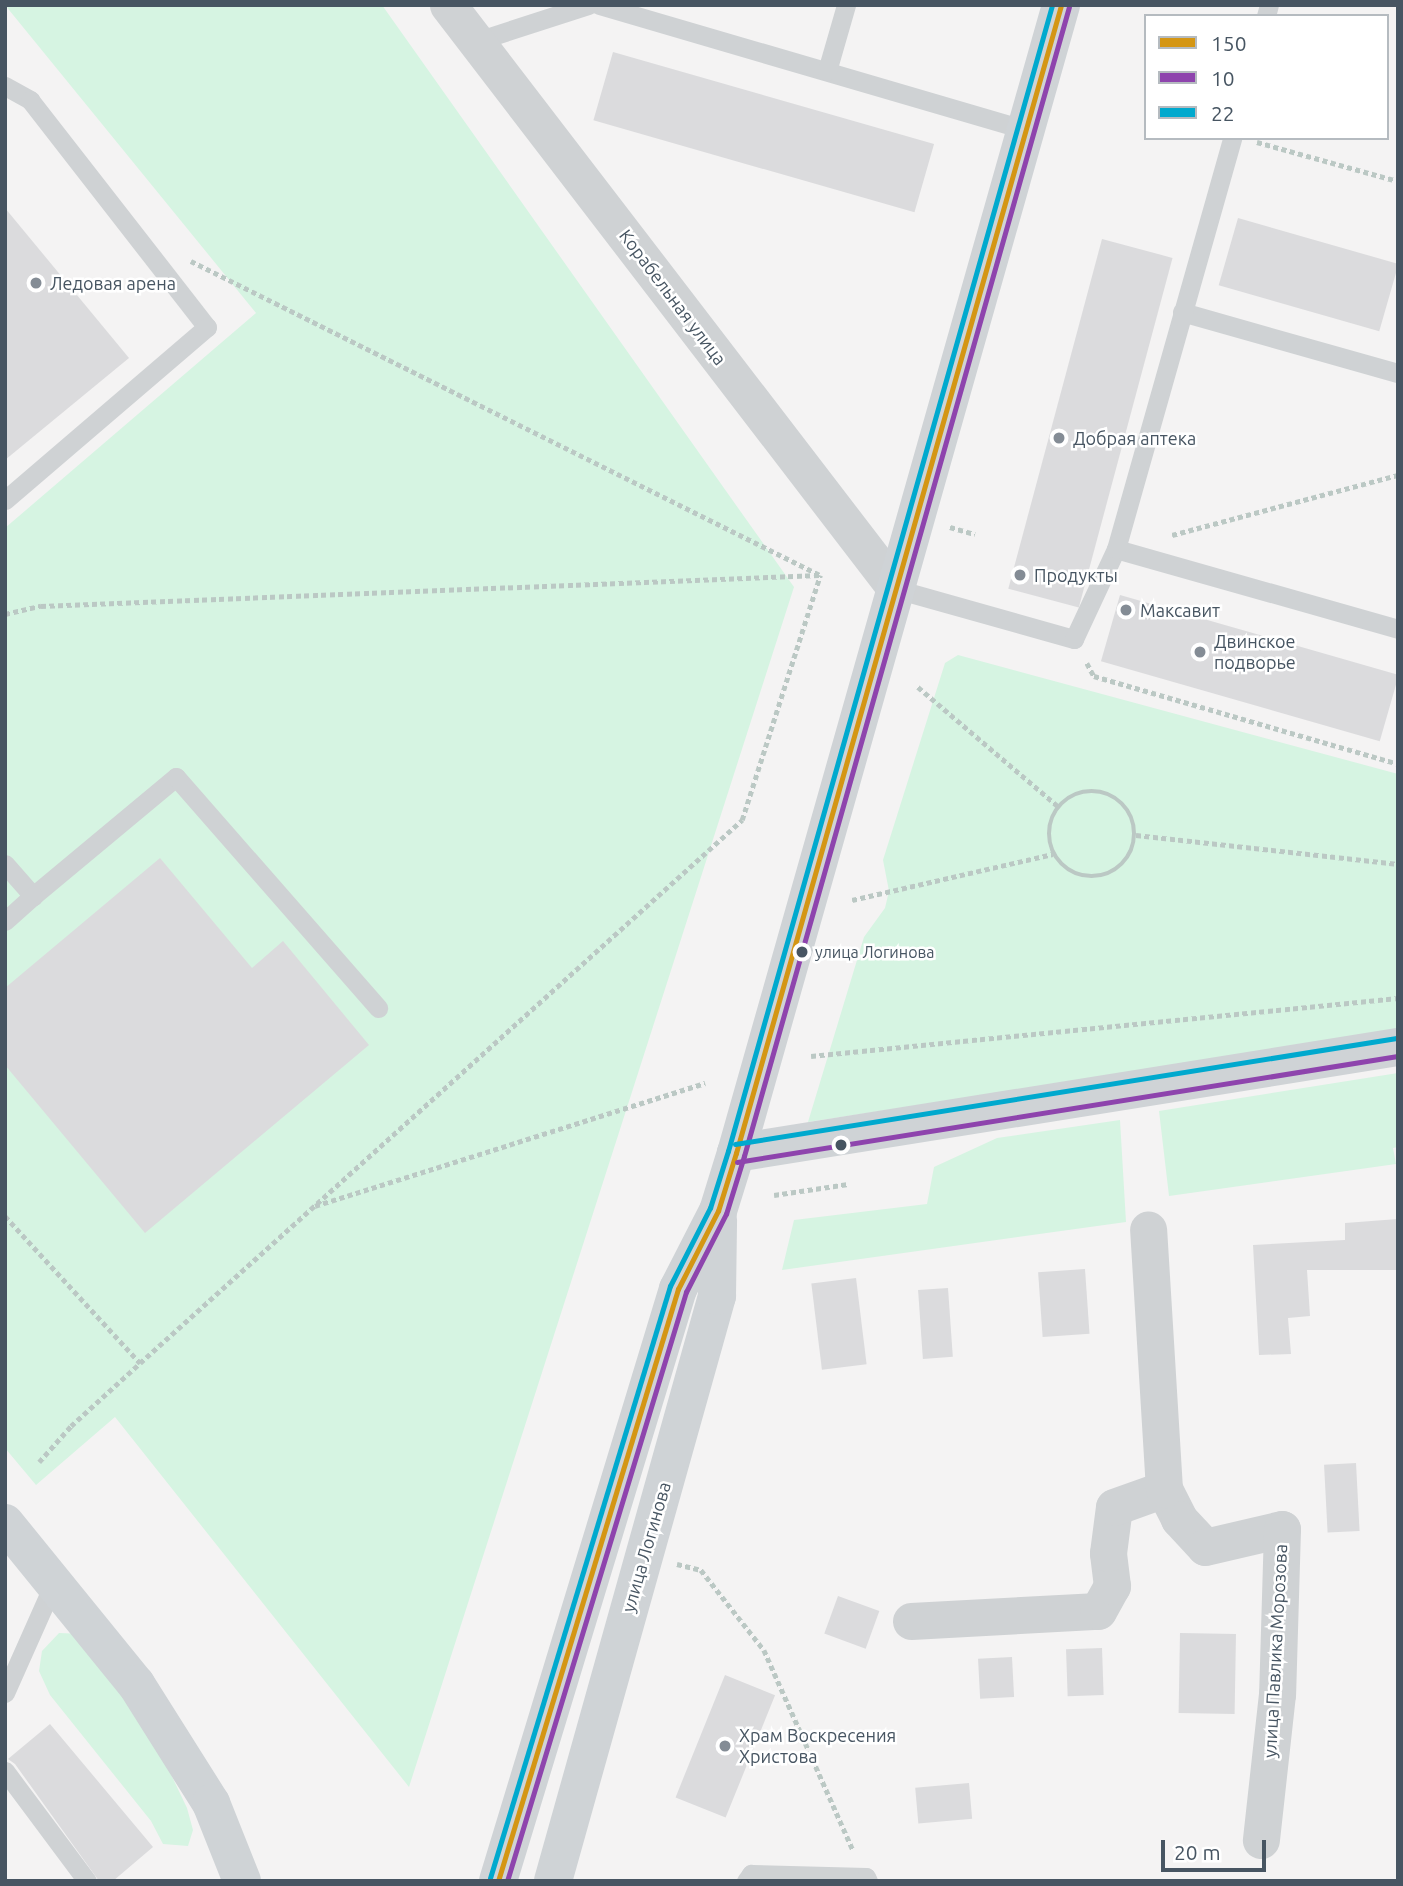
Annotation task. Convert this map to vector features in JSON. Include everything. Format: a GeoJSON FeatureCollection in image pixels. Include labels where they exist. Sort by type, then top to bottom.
{"type":"FeatureCollection","features":[{"type":"Feature","properties":{"kind":"main road","name":"улица Логинова"},"geometry":{"type":"LineString","coordinates":[[498,1881],[677,1289],[718,1210],[736,1153],[1061,5]]}},
{"type":"Feature","properties":{"kind":"main road"},"geometry":{"type":"LineString","coordinates":[[736,1153],[1398,1046]]}},
{"type":"Feature","properties":{"kind":"main road","name":"улица Логинова"},"geometry":{"type":"LineString","coordinates":[[553,1881],[717,1296],[718,1210]]}},
{"type":"Feature","properties":{"kind":"main road"},"geometry":{"type":"LineString","coordinates":[[5,1522],[136,1684],[211,1802],[242,1881]]}},
{"type":"Feature","properties":{"kind":"street","name":"Корабельная улица"},"geometry":{"type":"LineString","coordinates":[[448,5],[896,589]]}},
{"type":"Feature","properties":{"kind":"street"},"geometry":{"type":"LineString","coordinates":[[911,1621],[1098,1611],[1112,1586],[1108,1553],[1114,1507],[1164,1489],[1148,1229]]}},
{"type":"Feature","properties":{"kind":"street","name":"улица Павлика Морозова"},"geometry":{"type":"LineString","coordinates":[[1164,1489],[1179,1520],[1205,1547],[1282,1529],[1276,1694],[1261,1840]]}},
{"type":"Feature","properties":{"kind":"lane"},"geometry":{"type":"LineString","coordinates":[[477,41],[588,5]]}},
{"type":"Feature","properties":{"kind":"lane"},"geometry":{"type":"LineString","coordinates":[[599,5],[1026,130]]}},
{"type":"Feature","properties":{"kind":"lane"},"geometry":{"type":"LineString","coordinates":[[827,71],[846,5]]}},
{"type":"Feature","properties":{"kind":"lane"},"geometry":{"type":"LineString","coordinates":[[5,86],[30,100],[207,327],[5,500]]}},
{"type":"Feature","properties":{"kind":"lane"},"geometry":{"type":"LineString","coordinates":[[896,589],[1074,639],[1116,549],[1231,140]]}},
{"type":"Feature","properties":{"kind":"lane"},"geometry":{"type":"LineString","coordinates":[[1182,312],[1398,373]]}},
{"type":"Feature","properties":{"kind":"lane"},"geometry":{"type":"LineString","coordinates":[[1116,549],[1398,629]]}},
{"type":"Feature","properties":{"kind":"lane"},"geometry":{"type":"LineString","coordinates":[[5,921],[176,776],[378,1008]]}},
{"type":"Feature","properties":{"kind":"lane"},"geometry":{"type":"LineString","coordinates":[[5,864],[33,895]]}},
{"type":"Feature","properties":{"kind":"lane"},"geometry":{"type":"LineString","coordinates":[[5,1693],[54,1585]]}},
{"type":"Feature","properties":{"kind":"lane"},"geometry":{"type":"LineString","coordinates":[[5,1771],[87,1881]]}},
{"type":"Feature","properties":{"kind":"lane"},"geometry":{"type":"LineString","coordinates":[[746,1881],[751,1874],[867,1879]]}},
{"type":"Feature","properties":{"kind":"path"},"geometry":{"type":"LineString","coordinates":[[1251,140],[1398,181]]}},
{"type":"Feature","properties":{"kind":"path"},"geometry":{"type":"LineString","coordinates":[[183,257],[820,575]]}},
{"type":"Feature","properties":{"kind":"path"},"geometry":{"type":"LineString","coordinates":[[1170,535],[1398,475]]}},
{"type":"Feature","properties":{"kind":"path"},"geometry":{"type":"LineString","coordinates":[[948,527],[975,534]]}},
{"type":"Feature","properties":{"kind":"path"},"geometry":{"type":"LineString","coordinates":[[5,614],[41,606],[820,575]]}},
{"type":"Feature","properties":{"kind":"path"},"geometry":{"type":"LineString","coordinates":[[38,1462],[71,1426],[140,1363],[742,820],[820,575]]}},
{"type":"Feature","properties":{"kind":"path"},"geometry":{"type":"LineString","coordinates":[[1074,639],[1094,676],[1398,764]]}},
{"type":"Feature","properties":{"kind":"path"},"geometry":{"type":"LineString","coordinates":[[918,687],[1059,807]]}},
{"type":"Feature","properties":{"kind":"path"},"geometry":{"type":"LineString","coordinates":[[1102,792],[1126,808],[1133,820],[1136,835],[1126,862],[1115,872],[1101,877],[1086,878],[1072,873],[1053,854],[1049,827],[1059,807],[1074,795],[1102,792]]}},
{"type":"Feature","properties":{"kind":"path"},"geometry":{"type":"LineString","coordinates":[[1136,835],[1398,864]]}},
{"type":"Feature","properties":{"kind":"path"},"geometry":{"type":"LineString","coordinates":[[852,900],[1053,854]]}},
{"type":"Feature","properties":{"kind":"path"},"geometry":{"type":"LineString","coordinates":[[811,1056],[1398,998]]}},
{"type":"Feature","properties":{"kind":"path"},"geometry":{"type":"LineString","coordinates":[[313,1207],[705,1083]]}},
{"type":"Feature","properties":{"kind":"path"},"geometry":{"type":"LineString","coordinates":[[774,1195],[848,1184]]}},
{"type":"Feature","properties":{"kind":"path"},"geometry":{"type":"LineString","coordinates":[[5,1216],[140,1363]]}},
{"type":"Feature","properties":{"kind":"path"},"geometry":{"type":"LineString","coordinates":[[701,1570],[764,1650],[867,1879]]}},
{"type":"Feature","properties":{"kind":"green space"},"geometry":{"type":"Polygon","coordinates":[[[5,5],[382,5],[794,587],[409,1787],[115,1417],[36,1485],[5,1448],[5,528],[256,313],[5,5]]]}},
{"type":"Feature","properties":{"kind":"green space"},"geometry":{"type":"Polygon","coordinates":[[[958,655],[1398,774],[1398,1032],[808,1122],[864,937],[885,908],[889,891],[883,860],[945,663],[958,655]]]}},
{"type":"Feature","properties":{"kind":"green space"},"geometry":{"type":"Polygon","coordinates":[[[1398,1073],[1398,1147],[1393,1148],[1396,1164],[1169,1196],[1159,1111],[1398,1073]]]}},
{"type":"Feature","properties":{"kind":"green space"},"geometry":{"type":"Polygon","coordinates":[[[1120,1120],[1126,1222],[782,1270],[794,1220],[927,1204],[934,1167],[997,1138],[1120,1120]]]}},
{"type":"Feature","properties":{"kind":"green space"},"geometry":{"type":"Polygon","coordinates":[[[59,1633],[84,1634],[156,1743],[187,1808],[193,1830],[188,1846],[163,1844],[151,1821],[50,1695],[39,1671],[42,1651],[59,1633]]]}},
{"type":"Feature","properties":{"kind":"building"},"geometry":{"type":"Polygon","coordinates":[[[613,52],[934,144],[914,212],[593,120],[613,52]]]}},
{"type":"Feature","properties":{"kind":"building","name":"Ледовая арена"},"geometry":{"type":"Polygon","coordinates":[[[5,208],[129,358],[5,460],[5,208]]]}},
{"type":"Feature","properties":{"kind":"building"},"geometry":{"type":"Polygon","coordinates":[[[1238,218],[1398,264],[1379,331],[1219,285],[1238,218]]]}},
{"type":"Feature","properties":{"kind":"building"},"geometry":{"type":"Polygon","coordinates":[[[1102,239],[1173,258],[1079,608],[1008,589],[1102,239]]]}},
{"type":"Feature","properties":{"kind":"building"},"geometry":{"type":"Polygon","coordinates":[[[1120,595],[1398,675],[1380,741],[1101,661],[1120,595]]]}},
{"type":"Feature","properties":{"kind":"building"},"geometry":{"type":"Polygon","coordinates":[[[160,858],[252,968],[283,941],[369,1045],[145,1233],[5,1065],[5,988],[160,858]]]}},
{"type":"Feature","properties":{"kind":"building"},"geometry":{"type":"Polygon","coordinates":[[[1398,1219],[1398,1270],[1307,1270],[1310,1316],[1288,1318],[1291,1354],[1259,1355],[1253,1245],[1345,1240],[1345,1223],[1398,1219]]]}},
{"type":"Feature","properties":{"kind":"building"},"geometry":{"type":"Polygon","coordinates":[[[1085,1269],[1090,1334],[1043,1337],[1038,1272],[1085,1269]]]}},
{"type":"Feature","properties":{"kind":"building"},"geometry":{"type":"Polygon","coordinates":[[[856,1278],[867,1364],[822,1370],[811,1283],[856,1278]]]}},
{"type":"Feature","properties":{"kind":"building"},"geometry":{"type":"Polygon","coordinates":[[[948,1288],[953,1357],[923,1359],[918,1290],[948,1288]]]}},
{"type":"Feature","properties":{"kind":"building"},"geometry":{"type":"Polygon","coordinates":[[[1356,1463],[1360,1531],[1328,1533],[1324,1465],[1356,1463]]]}},
{"type":"Feature","properties":{"kind":"building"},"geometry":{"type":"Polygon","coordinates":[[[838,1596],[879,1611],[866,1649],[824,1634],[838,1596]]]}},
{"type":"Feature","properties":{"kind":"building"},"geometry":{"type":"Polygon","coordinates":[[[1180,1633],[1236,1634],[1235,1714],[1179,1713],[1180,1633]]]}},
{"type":"Feature","properties":{"kind":"building"},"geometry":{"type":"Polygon","coordinates":[[[1102,1648],[1104,1695],[1068,1696],[1066,1649],[1102,1648]]]}},
{"type":"Feature","properties":{"kind":"building"},"geometry":{"type":"Polygon","coordinates":[[[1012,1657],[1014,1697],[980,1699],[978,1659],[1012,1657]]]}},
{"type":"Feature","properties":{"kind":"building","name":"Храм Воскресения Христова"},"geometry":{"type":"Polygon","coordinates":[[[725,1675],[775,1695],[726,1818],[676,1797],[725,1675]]]}},
{"type":"Feature","properties":{"kind":"building"},"geometry":{"type":"Polygon","coordinates":[[[50,1724],[153,1847],[113,1881],[99,1881],[15,1764],[8,1759],[50,1724]]]}},
{"type":"Feature","properties":{"kind":"building"},"geometry":{"type":"Polygon","coordinates":[[[969,1783],[972,1819],[918,1824],[915,1788],[969,1783]]]}},
{"type":"Feature","properties":{"kind":"transit line","name":"22"},"geometry":{"type":"LineString","coordinates":[[490,1878],[670,1286],[710,1208],[728,1151],[1052,5]]}},
{"type":"Feature","properties":{"kind":"transit line","name":"150"},"geometry":{"type":"LineString","coordinates":[[498,1881],[678,1289],[718,1211],[736,1153],[1061,5]]}},
{"type":"Feature","properties":{"kind":"transit line","name":"10"},"geometry":{"type":"LineString","coordinates":[[507,1881],[686,1292],[726,1214],[744,1156],[1069,7]]}},
{"type":"Feature","properties":{"kind":"transit line","name":"22"},"geometry":{"type":"LineString","coordinates":[[735,1144],[1397,1038]]}},
{"type":"Feature","properties":{"kind":"transit line","name":"10"},"geometry":{"type":"LineString","coordinates":[[737,1162],[1398,1056]]}},
{"type":"Feature","properties":{"kind":"place","name":"Ледовая арена"},"geometry":{"type":"Point","coordinates":[36,283]}},
{"type":"Feature","properties":{"kind":"place","name":"Добрая аптека"},"geometry":{"type":"Point","coordinates":[1059,438]}},
{"type":"Feature","properties":{"kind":"place","name":"Продукты"},"geometry":{"type":"Point","coordinates":[1020,575]}},
{"type":"Feature","properties":{"kind":"place","name":"Максавит"},"geometry":{"type":"Point","coordinates":[1126,610]}},
{"type":"Feature","properties":{"kind":"place","name":"Двинское подворье"},"geometry":{"type":"Point","coordinates":[1200,652]}},
{"type":"Feature","properties":{"kind":"place","name":"улица Логинова"},"geometry":{"type":"Point","coordinates":[802,952]}},
{"type":"Feature","properties":{"kind":"place","name":"Храм Воскресения Христова"},"geometry":{"type":"Point","coordinates":[725,1746]}}]}
